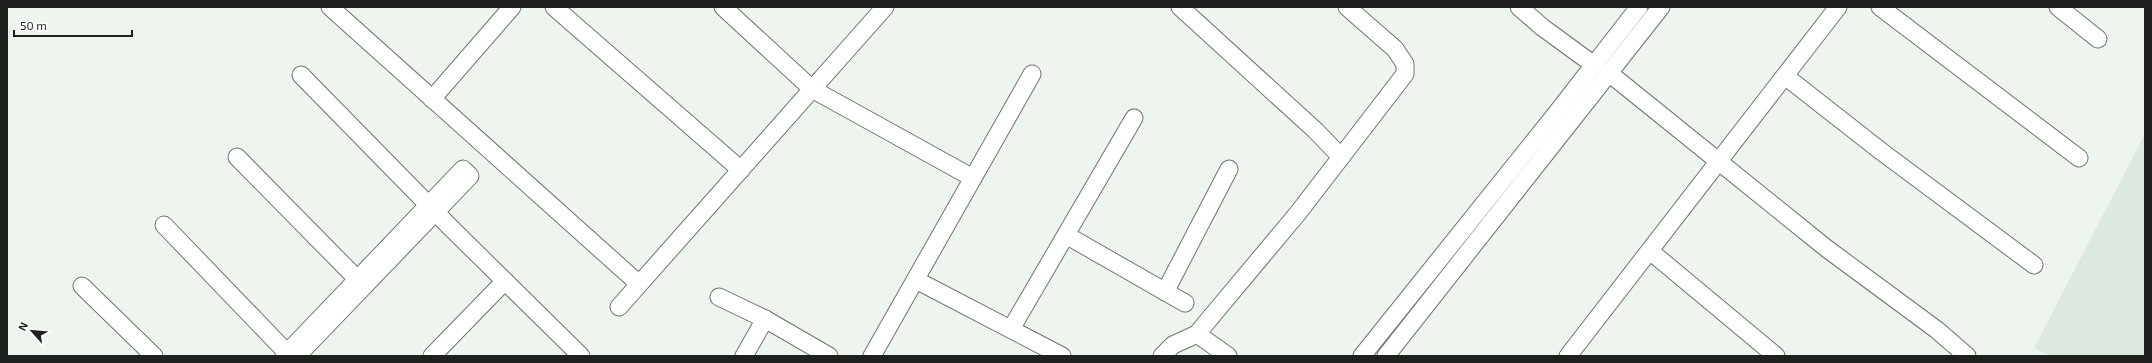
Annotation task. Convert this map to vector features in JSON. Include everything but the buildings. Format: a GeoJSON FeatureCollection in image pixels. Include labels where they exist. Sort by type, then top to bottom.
{"type":"FeatureCollection","features":[{"type":"Feature","properties":{"kind":"street"},"geometry":{"type":"LineString","coordinates":[[330,7],[639,284]]}},
{"type":"Feature","properties":{"kind":"street"},"geometry":{"type":"LineString","coordinates":[[432,99],[512,7]]}},
{"type":"Feature","properties":{"kind":"street"},"geometry":{"type":"LineString","coordinates":[[554,7],[741,170]]}},
{"type":"Feature","properties":{"kind":"street"},"geometry":{"type":"LineString","coordinates":[[723,7],[812,90],[973,178]]}},
{"type":"Feature","properties":{"kind":"street"},"geometry":{"type":"LineString","coordinates":[[619,307],[885,7]]}},
{"type":"Feature","properties":{"kind":"street"},"geometry":{"type":"LineString","coordinates":[[1180,7],[1316,131],[1341,157]]}},
{"type":"Feature","properties":{"kind":"street"},"geometry":{"type":"LineString","coordinates":[[1162,356],[1173,345],[1197,334],[1298,213],[1405,74],[1405,64],[1395,49],[1346,7]]}},
{"type":"Feature","properties":{"kind":"street"},"geometry":{"type":"LineString","coordinates":[[1519,7],[1542,27],[1601,69],[1720,162],[1826,248],[1937,330],[1967,356]]}},
{"type":"Feature","properties":{"kind":"street"},"geometry":{"type":"LineString","coordinates":[[1386,356],[1601,69],[1639,7]]}},
{"type":"Feature","properties":{"kind":"street"},"geometry":{"type":"LineString","coordinates":[[1362,356],[1601,69],[1661,7]]}},
{"type":"Feature","properties":{"kind":"street"},"geometry":{"type":"LineString","coordinates":[[1568,356],[1720,162],[1838,7]]}},
{"type":"Feature","properties":{"kind":"street"},"geometry":{"type":"LineString","coordinates":[[1880,7],[2079,158]]}},
{"type":"Feature","properties":{"kind":"street"},"geometry":{"type":"LineString","coordinates":[[2058,7],[2098,39]]}},
{"type":"Feature","properties":{"kind":"street"},"geometry":{"type":"LineString","coordinates":[[872,356],[1032,74]]}},
{"type":"Feature","properties":{"kind":"street"},"geometry":{"type":"LineString","coordinates":[[301,75],[432,209],[581,356]]}},
{"type":"Feature","properties":{"kind":"street"},"geometry":{"type":"LineString","coordinates":[[1785,76],[1882,152],[2034,265]]}},
{"type":"Feature","properties":{"kind":"street"},"geometry":{"type":"LineString","coordinates":[[1011,329],[1134,118]]}},
{"type":"Feature","properties":{"kind":"street"},"geometry":{"type":"LineString","coordinates":[[237,157],[361,282]]}},
{"type":"Feature","properties":{"kind":"street"},"geometry":{"type":"LineString","coordinates":[[1165,292],[1229,169]]}},
{"type":"Feature","properties":{"kind":"street"},"geometry":{"type":"LineString","coordinates":[[164,225],[290,355],[432,209]]}},
{"type":"Feature","properties":{"kind":"street"},"geometry":{"type":"LineString","coordinates":[[1066,235],[1184,303]]}},
{"type":"Feature","properties":{"kind":"street"},"geometry":{"type":"LineString","coordinates":[[1650,251],[1776,356]]}},
{"type":"Feature","properties":{"kind":"street"},"geometry":{"type":"LineString","coordinates":[[916,280],[1062,356]]}},
{"type":"Feature","properties":{"kind":"street"},"geometry":{"type":"LineString","coordinates":[[438,354],[505,281]]}},
{"type":"Feature","properties":{"kind":"street"},"geometry":{"type":"LineString","coordinates":[[82,286],[150,355]]}},
{"type":"Feature","properties":{"kind":"street"},"geometry":{"type":"LineString","coordinates":[[719,297],[765,319],[829,356]]}},
{"type":"Feature","properties":{"kind":"street"},"geometry":{"type":"LineString","coordinates":[[744,356],[765,319]]}},
{"type":"Feature","properties":{"kind":"street"},"geometry":{"type":"LineString","coordinates":[[1197,334],[1228,356]]}},
{"type":"Feature","properties":{"kind":"shaded area"},"geometry":{"type":"Polygon","coordinates":[[[2145,134],[2145,356],[2050,356],[2034,348],[2145,134]]]}}]}
